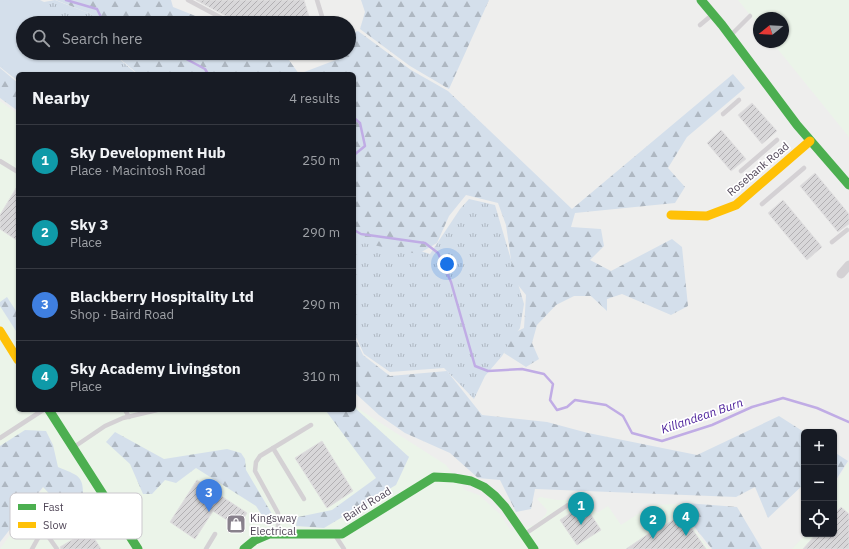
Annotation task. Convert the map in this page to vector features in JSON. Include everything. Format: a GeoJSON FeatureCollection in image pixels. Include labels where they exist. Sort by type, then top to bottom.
{"type":"FeatureCollection","features":[{"type":"Feature","properties":{"kind":"street"},"geometry":{"type":"LineString","coordinates":[[701,0],[810,141],[849,185]]}},
{"type":"Feature","properties":{"kind":"street","name":"Rosebank Road"},"geometry":{"type":"LineString","coordinates":[[671,215],[707,216],[736,205],[810,141]]}},
{"type":"Feature","properties":{"kind":"street"},"geometry":{"type":"LineString","coordinates":[[841,274],[849,265]]}},
{"type":"Feature","properties":{"kind":"street"},"geometry":{"type":"LineString","coordinates":[[0,332],[16,357]]}},
{"type":"Feature","properties":{"kind":"street"},"geometry":{"type":"LineString","coordinates":[[50,412],[101,493]]}},
{"type":"Feature","properties":{"kind":"street","name":"Baird Road"},"geometry":{"type":"LineString","coordinates":[[244,549],[255,540],[269,534],[342,534],[434,477],[451,476],[469,480],[484,487],[498,497],[534,549]]}},
{"type":"Feature","properties":{"kind":"street"},"geometry":{"type":"LineString","coordinates":[[131,539],[138,549]]}},
{"type":"Feature","properties":{"kind":"lane"},"geometry":{"type":"LineString","coordinates":[[188,0],[218,16]]}},
{"type":"Feature","properties":{"kind":"lane"},"geometry":{"type":"LineString","coordinates":[[317,0],[322,16]]}},
{"type":"Feature","properties":{"kind":"lane"},"geometry":{"type":"LineString","coordinates":[[700,25],[713,14]]}},
{"type":"Feature","properties":{"kind":"lane"},"geometry":{"type":"LineString","coordinates":[[730,36],[750,16]]}},
{"type":"Feature","properties":{"kind":"lane"},"geometry":{"type":"LineString","coordinates":[[723,114],[739,100]]}},
{"type":"Feature","properties":{"kind":"lane"},"geometry":{"type":"LineString","coordinates":[[741,171],[777,140]]}},
{"type":"Feature","properties":{"kind":"lane"},"geometry":{"type":"LineString","coordinates":[[0,161],[16,171]]}},
{"type":"Feature","properties":{"kind":"lane"},"geometry":{"type":"LineString","coordinates":[[762,204],[804,168]]}},
{"type":"Feature","properties":{"kind":"lane"},"geometry":{"type":"LineString","coordinates":[[832,242],[847,230]]}},
{"type":"Feature","properties":{"kind":"lane"},"geometry":{"type":"LineString","coordinates":[[0,438],[40,412]]}},
{"type":"Feature","properties":{"kind":"lane"},"geometry":{"type":"LineString","coordinates":[[126,412],[130,417]]}},
{"type":"Feature","properties":{"kind":"lane"},"geometry":{"type":"LineString","coordinates":[[72,448],[105,426],[149,412]]}},
{"type":"Feature","properties":{"kind":"lane"},"geometry":{"type":"LineString","coordinates":[[278,533],[278,513],[255,471],[256,462],[260,456],[311,425]]}},
{"type":"Feature","properties":{"kind":"lane"},"geometry":{"type":"LineString","coordinates":[[273,448],[304,499]]}},
{"type":"Feature","properties":{"kind":"lane"},"geometry":{"type":"LineString","coordinates":[[524,535],[568,505]]}},
{"type":"Feature","properties":{"kind":"lane"},"geometry":{"type":"LineString","coordinates":[[206,549],[215,534]]}},
{"type":"Feature","properties":{"kind":"lane"},"geometry":{"type":"LineString","coordinates":[[335,535],[344,549]]}},
{"type":"Feature","properties":{"kind":"lane"},"geometry":{"type":"LineString","coordinates":[[32,549],[38,539]]}},
{"type":"Feature","properties":{"kind":"lane"},"geometry":{"type":"LineString","coordinates":[[50,539],[57,549]]}},
{"type":"Feature","properties":{"kind":"shaded area"},"geometry":{"type":"Polygon","coordinates":[[[738,0],[849,0],[849,137],[777,48],[789,48],[789,12],[753,12],[753,19],[738,0]]]}},
{"type":"Feature","properties":{"kind":"shaded area"},"geometry":{"type":"Polygon","coordinates":[[[0,101],[16,113],[16,412],[356,412],[356,407],[446,465],[465,490],[479,495],[500,514],[511,531],[534,525],[546,514],[547,510],[537,499],[540,497],[557,500],[588,500],[597,513],[608,506],[621,525],[652,505],[683,504],[689,522],[709,549],[0,549],[10,535],[10,539],[142,539],[142,493],[39,493],[55,471],[0,448],[0,101]]]}},
{"type":"Feature","properties":{"kind":"shaded area"},"geometry":{"type":"Polygon","coordinates":[[[848,462],[849,549],[792,549],[803,537],[837,537],[837,481],[848,462]]]}},
{"type":"Feature","properties":{"kind":"green space"},"geometry":{"type":"Polygon","coordinates":[[[0,0],[40,0],[44,2],[55,0],[91,14],[92,16],[16,16],[16,60],[120,60],[135,72],[16,72],[16,79],[0,67],[0,0]]]}},
{"type":"Feature","properties":{"kind":"green space"},"geometry":{"type":"Polygon","coordinates":[[[10,0],[32,0],[52,16],[16,16],[16,60],[108,60],[123,72],[16,72],[16,78],[0,65],[0,3],[10,0]]]}},
{"type":"Feature","properties":{"kind":"green space"},"geometry":{"type":"Polygon","coordinates":[[[56,0],[171,0],[173,7],[196,16],[92,16],[91,14],[56,0]]]}},
{"type":"Feature","properties":{"kind":"green space"},"geometry":{"type":"Polygon","coordinates":[[[361,0],[489,0],[449,89],[410,66],[360,29],[365,12],[361,0]]]}},
{"type":"Feature","properties":{"kind":"green space"},"geometry":{"type":"Polygon","coordinates":[[[358,31],[411,70],[448,91],[572,209],[733,74],[745,88],[687,137],[668,168],[685,187],[675,203],[575,213],[571,227],[601,229],[604,246],[590,260],[611,271],[672,239],[682,247],[688,306],[671,315],[622,294],[607,299],[607,311],[591,296],[574,296],[556,305],[537,325],[532,343],[539,359],[526,367],[504,353],[512,334],[524,328],[526,295],[514,280],[506,225],[498,203],[466,195],[449,216],[437,243],[418,254],[356,241],[356,72],[304,72],[336,60],[356,60],[356,32],[358,31]]]}},
{"type":"Feature","properties":{"kind":"green space"},"geometry":{"type":"Polygon","coordinates":[[[121,60],[289,60],[298,72],[136,72],[121,60]]]}},
{"type":"Feature","properties":{"kind":"green space"},"geometry":{"type":"Polygon","coordinates":[[[0,68],[16,81],[16,110],[0,98],[0,68]]]}},
{"type":"Feature","properties":{"kind":"green space"},"geometry":{"type":"Polygon","coordinates":[[[469,199],[495,205],[524,304],[520,328],[502,356],[485,376],[474,399],[444,368],[390,372],[364,354],[356,337],[356,231],[430,254],[460,209],[469,199]]]}},
{"type":"Feature","properties":{"kind":"green space"},"geometry":{"type":"Polygon","coordinates":[[[7,297],[16,311],[16,331],[0,306],[0,302],[7,297]]]}},
{"type":"Feature","properties":{"kind":"green space"},"geometry":{"type":"Polygon","coordinates":[[[356,339],[363,355],[390,376],[447,371],[482,415],[547,422],[588,433],[697,455],[779,416],[801,430],[801,487],[768,518],[755,487],[736,497],[535,489],[531,509],[516,512],[500,480],[478,478],[450,453],[405,433],[379,415],[356,394],[356,339]]]}},
{"type":"Feature","properties":{"kind":"green space"},"geometry":{"type":"Polygon","coordinates":[[[356,409],[409,457],[396,485],[324,528],[296,526],[298,517],[332,510],[376,478],[327,412],[356,412],[356,409]]]}},
{"type":"Feature","properties":{"kind":"green space"},"geometry":{"type":"Polygon","coordinates":[[[25,430],[46,431],[53,445],[58,467],[71,472],[79,478],[83,493],[49,493],[43,487],[38,493],[10,493],[10,529],[0,542],[0,446],[25,430]]]}},
{"type":"Feature","properties":{"kind":"green space"},"geometry":{"type":"Polygon","coordinates":[[[115,432],[164,459],[227,449],[241,453],[245,459],[246,470],[272,514],[265,520],[256,506],[196,468],[176,483],[165,480],[152,494],[143,494],[130,464],[106,442],[115,432]]]}},
{"type":"Feature","properties":{"kind":"green space"},"geometry":{"type":"Polygon","coordinates":[[[837,454],[848,461],[837,478],[837,454]]]}},
{"type":"Feature","properties":{"kind":"green space"},"geometry":{"type":"Polygon","coordinates":[[[686,503],[737,507],[762,549],[712,549],[689,520],[686,503]]]}},
{"type":"Feature","properties":{"kind":"building"},"geometry":{"type":"Polygon","coordinates":[[[196,0],[304,0],[309,16],[226,16],[196,0]]]}},
{"type":"Feature","properties":{"kind":"building"},"geometry":{"type":"Polygon","coordinates":[[[752,103],[777,131],[762,144],[738,115],[752,103]]]}},
{"type":"Feature","properties":{"kind":"building"},"geometry":{"type":"Polygon","coordinates":[[[721,130],[746,159],[731,171],[707,143],[721,130]]]}},
{"type":"Feature","properties":{"kind":"building"},"geometry":{"type":"Polygon","coordinates":[[[815,173],[849,214],[849,224],[838,232],[800,186],[815,173]]]}},
{"type":"Feature","properties":{"kind":"building"},"geometry":{"type":"Polygon","coordinates":[[[16,188],[16,240],[0,229],[0,215],[16,188]]]}},
{"type":"Feature","properties":{"kind":"building"},"geometry":{"type":"Polygon","coordinates":[[[783,200],[822,247],[807,260],[768,213],[783,200]]]}},
{"type":"Feature","properties":{"kind":"building"},"geometry":{"type":"Polygon","coordinates":[[[322,441],[353,491],[327,508],[295,458],[322,441]]]}},
{"type":"Feature","properties":{"kind":"building"},"geometry":{"type":"Polygon","coordinates":[[[197,480],[247,513],[238,527],[213,511],[195,539],[170,522],[197,480]]]}},
{"type":"Feature","properties":{"kind":"building"},"geometry":{"type":"Polygon","coordinates":[[[584,504],[601,530],[577,545],[560,520],[584,504]]]}},
{"type":"Feature","properties":{"kind":"building"},"geometry":{"type":"Polygon","coordinates":[[[841,507],[849,514],[849,549],[803,549],[813,537],[837,537],[837,511],[841,507]]]}},
{"type":"Feature","properties":{"kind":"building"},"geometry":{"type":"Polygon","coordinates":[[[682,514],[706,549],[626,549],[657,528],[658,530],[682,514]]]}},
{"type":"Feature","properties":{"kind":"building"},"geometry":{"type":"Polygon","coordinates":[[[74,539],[95,539],[101,549],[61,549],[60,547],[74,539]]]}},
{"type":"Feature","properties":{"kind":"waterway","name":"Killandean Burn"},"geometry":{"type":"LineString","coordinates":[[66,0],[97,9],[100,16]]}},
{"type":"Feature","properties":{"kind":"waterway","name":"Killandean Burn"},"geometry":{"type":"LineString","coordinates":[[188,60],[205,69],[207,72]]}},
{"type":"Feature","properties":{"kind":"waterway","name":"Killandean Burn"},"geometry":{"type":"LineString","coordinates":[[356,120],[360,123],[365,146],[356,153]]}},
{"type":"Feature","properties":{"kind":"waterway","name":"Killandean Burn"},"geometry":{"type":"LineString","coordinates":[[356,231],[361,234],[425,243],[438,253],[451,282],[475,366],[488,371],[522,369],[544,374],[553,384],[550,400],[557,410],[567,407],[575,400],[606,405],[623,416],[632,433],[662,441],[712,425],[752,407],[783,398],[817,408],[849,422]]}},
{"type":"Feature","properties":{"kind":"traffic: fast"},"geometry":{"type":"LineString","coordinates":[[701,0],[722,25],[797,125],[849,185]]}},
{"type":"Feature","properties":{"kind":"traffic: fast"},"geometry":{"type":"LineString","coordinates":[[50,412],[102,493]]}},
{"type":"Feature","properties":{"kind":"traffic: fast"},"geometry":{"type":"LineString","coordinates":[[244,549],[255,540],[269,534],[342,534],[434,477],[471,481],[484,487],[505,507],[534,549]]}},
{"type":"Feature","properties":{"kind":"traffic: fast"},"geometry":{"type":"LineString","coordinates":[[132,539],[138,549]]}},
{"type":"Feature","properties":{"kind":"traffic: slow"},"geometry":{"type":"LineString","coordinates":[[671,215],[707,216],[736,205],[810,141]]}},
{"type":"Feature","properties":{"kind":"traffic: slow"},"geometry":{"type":"LineString","coordinates":[[0,331],[16,357]]}},
{"type":"Feature","properties":{"kind":"place","name":"Blackberry Hospitality Ltd"},"geometry":{"type":"Point","coordinates":[209,512]}},
{"type":"Feature","properties":{"kind":"place","name":"Kingsway Electrical"},"geometry":{"type":"Point","coordinates":[236,524]}},
{"type":"Feature","properties":{"kind":"place","name":"Sky Development Hub"},"geometry":{"type":"Point","coordinates":[581,525]}},
{"type":"Feature","properties":{"kind":"place","name":"Sky Academy Livingston"},"geometry":{"type":"Point","coordinates":[686,536]}},
{"type":"Feature","properties":{"kind":"place","name":"Sky 3"},"geometry":{"type":"Point","coordinates":[653,539]}}]}
